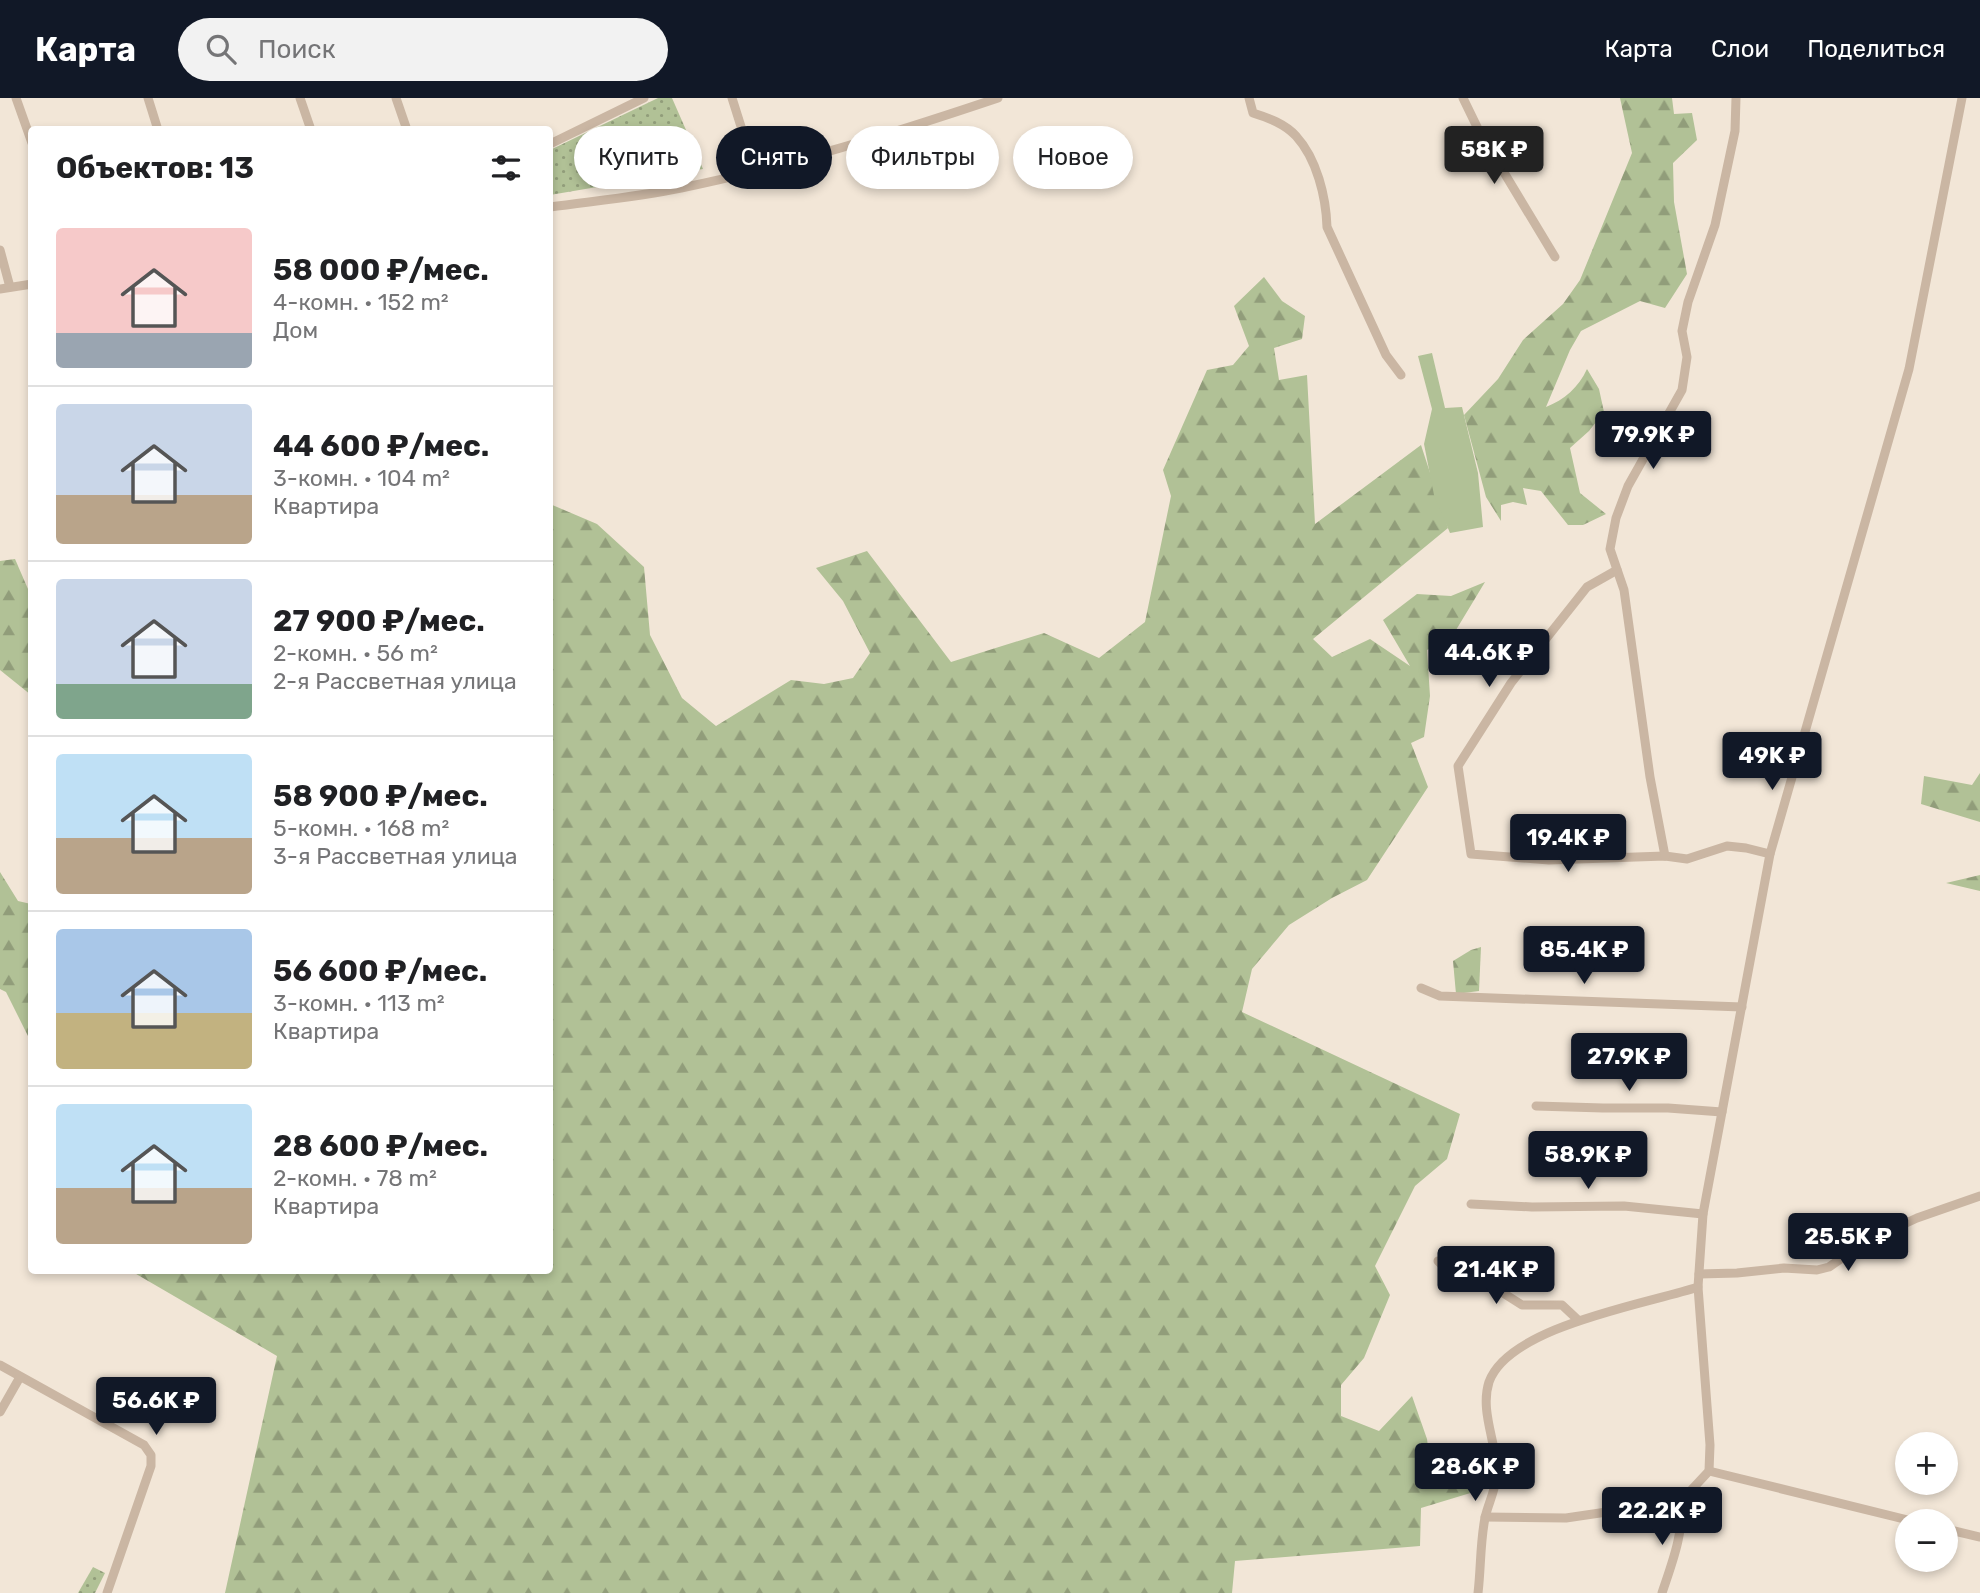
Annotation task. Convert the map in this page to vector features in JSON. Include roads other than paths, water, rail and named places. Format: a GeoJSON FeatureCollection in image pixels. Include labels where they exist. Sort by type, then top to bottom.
{"type":"FeatureCollection","features":[{"type":"Feature","properties":{"kind":"street"},"geometry":{"type":"LineString","coordinates":[[16,98],[28,132]]}},
{"type":"Feature","properties":{"kind":"street"},"geometry":{"type":"LineString","coordinates":[[148,98],[157,126]]}},
{"type":"Feature","properties":{"kind":"street"},"geometry":{"type":"LineString","coordinates":[[300,98],[310,126]]}},
{"type":"Feature","properties":{"kind":"street"},"geometry":{"type":"LineString","coordinates":[[396,98],[406,126]]}},
{"type":"Feature","properties":{"kind":"street"},"geometry":{"type":"LineString","coordinates":[[553,143],[644,98]]}},
{"type":"Feature","properties":{"kind":"street"},"geometry":{"type":"LineString","coordinates":[[732,98],[741,126]]}},
{"type":"Feature","properties":{"kind":"street"},"geometry":{"type":"LineString","coordinates":[[832,149],[998,98]]}},
{"type":"Feature","properties":{"kind":"street"},"geometry":{"type":"LineString","coordinates":[[1249,98],[1254,113],[1273,119],[1295,134],[1311,156],[1326,206],[1327,227],[1386,355],[1401,375]]}},
{"type":"Feature","properties":{"kind":"street"},"geometry":{"type":"LineString","coordinates":[[1463,98],[1479,131],[1555,257]]}},
{"type":"Feature","properties":{"kind":"street"},"geometry":{"type":"LineString","coordinates":[[1665,856],[1650,778],[1624,590],[1610,549],[1628,486],[1682,390],[1687,357],[1682,331],[1688,302],[1715,225],[1735,131],[1736,98]]}},
{"type":"Feature","properties":{"kind":"street"},"geometry":{"type":"LineString","coordinates":[[1485,1517],[1566,1517],[1681,1502],[1709,1471],[1710,1445],[1698,1287],[1703,1214],[1770,854],[1909,369],[1962,98]]}},
{"type":"Feature","properties":{"kind":"street"},"geometry":{"type":"LineString","coordinates":[[553,207],[679,188],[716,180]]}},
{"type":"Feature","properties":{"kind":"street"},"geometry":{"type":"LineString","coordinates":[[0,250],[10,288]]}},
{"type":"Feature","properties":{"kind":"street"},"geometry":{"type":"LineString","coordinates":[[0,289],[28,285]]}},
{"type":"Feature","properties":{"kind":"street"},"geometry":{"type":"LineString","coordinates":[[1617,570],[1587,587],[1511,683],[1458,766],[1471,854],[1549,860],[1665,856],[1687,859],[1727,846],[1770,854]]}},
{"type":"Feature","properties":{"kind":"street"},"geometry":{"type":"LineString","coordinates":[[1421,988],[1440,996],[1742,1007]]}},
{"type":"Feature","properties":{"kind":"street"},"geometry":{"type":"LineString","coordinates":[[1536,1106],[1668,1108],[1722,1112]]}},
{"type":"Feature","properties":{"kind":"street"},"geometry":{"type":"LineString","coordinates":[[1699,1274],[1784,1268],[1817,1270],[1829,1267],[1864,1242],[1980,1196]]}},
{"type":"Feature","properties":{"kind":"street"},"geometry":{"type":"LineString","coordinates":[[1471,1204],[1532,1207],[1624,1206],[1703,1214]]}},
{"type":"Feature","properties":{"kind":"street"},"geometry":{"type":"LineString","coordinates":[[1438,1261],[1444,1267],[1470,1272],[1522,1305],[1562,1305],[1578,1320]]}},
{"type":"Feature","properties":{"kind":"street"},"geometry":{"type":"LineString","coordinates":[[1478,1593],[1485,1517],[1497,1475],[1487,1413],[1489,1383],[1500,1366],[1518,1349],[1548,1332],[1578,1320],[1698,1287]]}},
{"type":"Feature","properties":{"kind":"street"},"geometry":{"type":"LineString","coordinates":[[0,1365],[144,1445],[151,1455],[151,1466],[107,1593]]}},
{"type":"Feature","properties":{"kind":"street"},"geometry":{"type":"LineString","coordinates":[[0,1412],[20,1377]]}},
{"type":"Feature","properties":{"kind":"street"},"geometry":{"type":"LineString","coordinates":[[1709,1471],[1895,1517]]}},
{"type":"Feature","properties":{"kind":"street"},"geometry":{"type":"LineString","coordinates":[[1662,1593],[1678,1544],[1681,1502]]}},
{"type":"Feature","properties":{"kind":"street"},"geometry":{"type":"LineString","coordinates":[[1958,1532],[1980,1538]]}}]}
